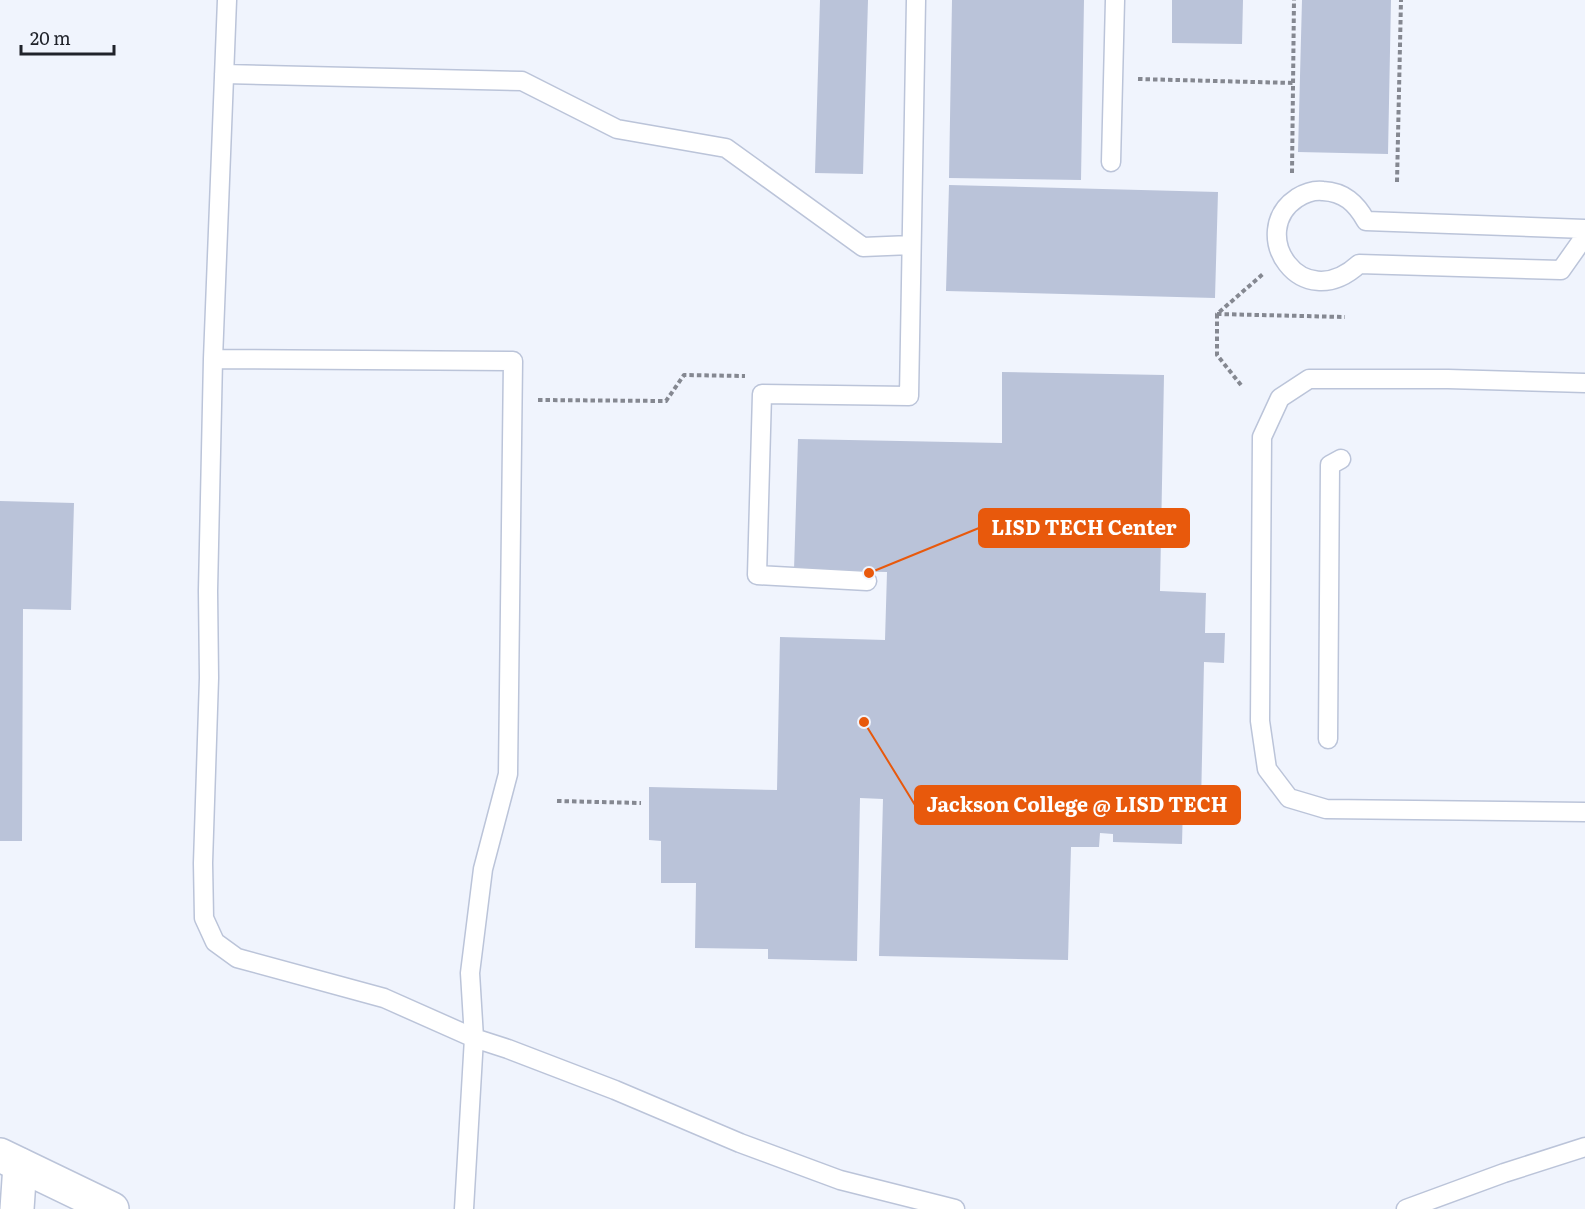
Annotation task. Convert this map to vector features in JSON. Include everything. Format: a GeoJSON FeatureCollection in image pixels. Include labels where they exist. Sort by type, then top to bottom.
{"type":"FeatureCollection","features":[{"type":"Feature","properties":{"kind":"main road"},"geometry":{"type":"LineString","coordinates":[[10,1160],[17,1209]]}},
{"type":"Feature","properties":{"kind":"main road"},"geometry":{"type":"LineString","coordinates":[[10,1160],[112,1209]]}},
{"type":"Feature","properties":{"kind":"lane"},"geometry":{"type":"LineString","coordinates":[[227,0],[213,359],[208,591],[209,678],[204,830],[204,918],[215,942],[237,958],[384,998],[474,1038],[583,1078],[740,1143],[840,1180],[955,1209]]}},
{"type":"Feature","properties":{"kind":"lane"},"geometry":{"type":"LineString","coordinates":[[867,581],[758,576],[762,394],[909,396],[916,0]]}},
{"type":"Feature","properties":{"kind":"lane"},"geometry":{"type":"LineString","coordinates":[[1111,162],[1115,0]]}},
{"type":"Feature","properties":{"kind":"lane"},"geometry":{"type":"LineString","coordinates":[[224,74],[522,81],[617,129],[726,148],[863,247],[911,245]]}},
{"type":"Feature","properties":{"kind":"lane"},"geometry":{"type":"LineString","coordinates":[[1585,229],[1366,221],[1359,208],[1345,196],[1334,191],[1318,190],[1304,194],[1291,202],[1282,214],[1277,229],[1277,244],[1282,258],[1292,270],[1304,278],[1319,282],[1334,280],[1348,274],[1359,264],[1561,270],[1585,236]]}},
{"type":"Feature","properties":{"kind":"lane"},"geometry":{"type":"LineString","coordinates":[[213,359],[513,361],[507,774],[483,869],[470,973],[474,1038],[464,1209]]}},
{"type":"Feature","properties":{"kind":"lane"},"geometry":{"type":"LineString","coordinates":[[1585,382],[1309,379],[1280,398],[1262,437],[1260,721],[1267,769],[1289,798],[1326,809],[1585,812]]}},
{"type":"Feature","properties":{"kind":"lane"},"geometry":{"type":"LineString","coordinates":[[1328,739],[1330,465],[1341,459]]}},
{"type":"Feature","properties":{"kind":"lane"},"geometry":{"type":"LineString","coordinates":[[1406,1209],[1504,1173],[1585,1147]]}},
{"type":"Feature","properties":{"kind":"path"},"geometry":{"type":"LineString","coordinates":[[1292,179],[1294,0]]}},
{"type":"Feature","properties":{"kind":"path"},"geometry":{"type":"LineString","coordinates":[[1397,182],[1401,0]]}},
{"type":"Feature","properties":{"kind":"path"},"geometry":{"type":"LineString","coordinates":[[1127,78],[1293,83]]}},
{"type":"Feature","properties":{"kind":"path"},"geometry":{"type":"LineString","coordinates":[[1241,386],[1217,355],[1217,314],[1263,274]]}},
{"type":"Feature","properties":{"kind":"path"},"geometry":{"type":"LineString","coordinates":[[1217,314],[1345,317]]}},
{"type":"Feature","properties":{"kind":"path"},"geometry":{"type":"LineString","coordinates":[[513,400],[666,401],[684,375],[750,376]]}},
{"type":"Feature","properties":{"kind":"path"},"geometry":{"type":"LineString","coordinates":[[557,801],[641,803]]}},
{"type":"Feature","properties":{"kind":"building"},"geometry":{"type":"Polygon","coordinates":[[[820,0],[868,0],[863,174],[815,173],[820,0]]]}},
{"type":"Feature","properties":{"kind":"building"},"geometry":{"type":"Polygon","coordinates":[[[952,0],[1084,0],[1081,180],[949,178],[952,0]]]}},
{"type":"Feature","properties":{"kind":"building"},"geometry":{"type":"Polygon","coordinates":[[[1172,0],[1243,0],[1242,44],[1172,43],[1172,0]]]}},
{"type":"Feature","properties":{"kind":"building"},"geometry":{"type":"Polygon","coordinates":[[[1302,0],[1391,0],[1388,154],[1298,152],[1302,0]]]}},
{"type":"Feature","properties":{"kind":"building"},"geometry":{"type":"Polygon","coordinates":[[[949,185],[1218,192],[1215,298],[946,291],[949,185]]]}},
{"type":"Feature","properties":{"kind":"building"},"geometry":{"type":"Polygon","coordinates":[[[1002,372],[1164,375],[1160,591],[1206,593],[1205,633],[1225,633],[1224,663],[1204,662],[1201,805],[1183,804],[1182,844],[1113,842],[1113,834],[1100,833],[1099,847],[1071,847],[1068,960],[879,956],[883,799],[860,798],[857,961],[768,959],[768,949],[695,948],[696,883],[661,883],[661,841],[649,840],[649,787],[777,790],[780,637],[885,640],[887,572],[794,570],[798,439],[1002,443],[1002,372]]]}},
{"type":"Feature","properties":{"kind":"building"},"geometry":{"type":"Polygon","coordinates":[[[0,501],[74,503],[71,610],[23,609],[22,841],[0,841],[0,501]]]}},
{"type":"Feature","properties":{"kind":"place","name":"LISD TECH Center"},"geometry":{"type":"Point","coordinates":[869,573]}},
{"type":"Feature","properties":{"kind":"place","name":"Jackson College @ LISD TECH"},"geometry":{"type":"Point","coordinates":[864,722]}}]}
